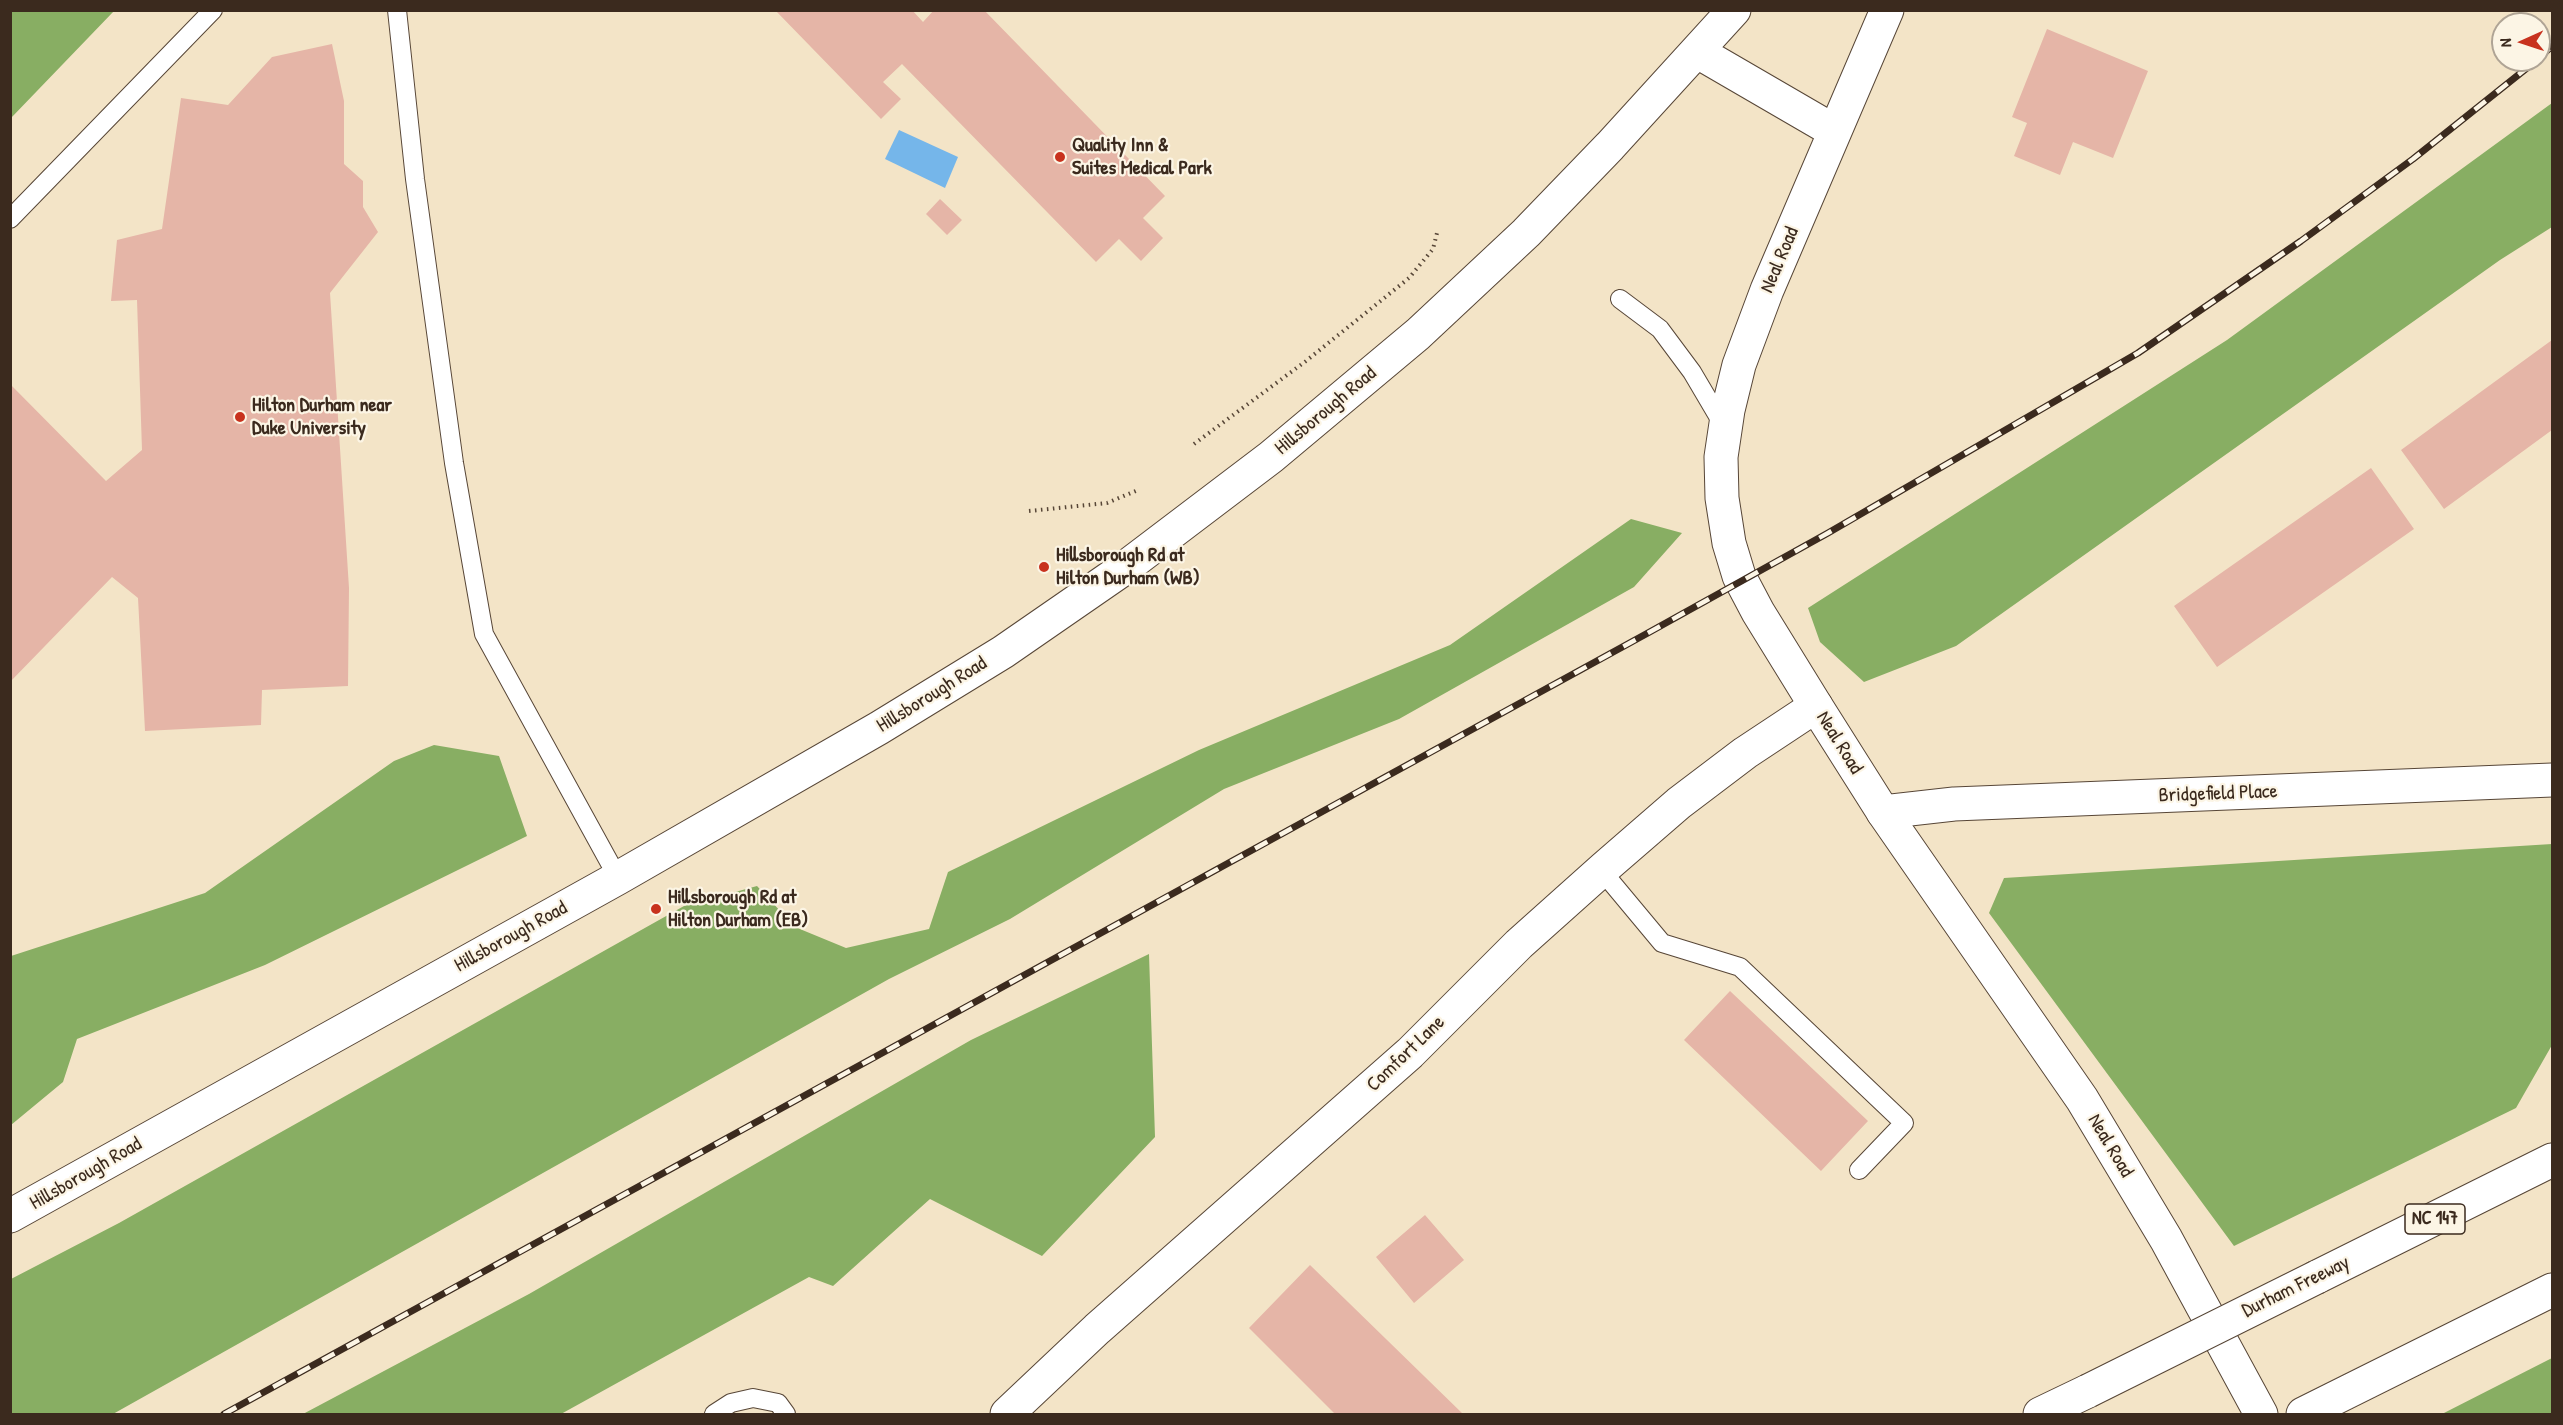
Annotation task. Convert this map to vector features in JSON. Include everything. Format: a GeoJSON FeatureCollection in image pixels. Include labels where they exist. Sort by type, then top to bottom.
{"type":"FeatureCollection","features":[{"type":"Feature","properties":{"kind":"main road","name":"Hillsborough Road"},"geometry":{"type":"LineString","coordinates":[[10,1216],[618,878],[879,728],[1003,652],[1196,516],[1271,457],[1418,334],[1526,233],[1698,52],[1734,10]]}},
{"type":"Feature","properties":{"kind":"main road","name":"Neal Road"},"geometry":{"type":"LineString","coordinates":[[1887,10],[1767,290],[1743,355],[1728,410],[1721,457],[1722,498],[1729,543],[1739,576],[1758,612],[1883,812],[2082,1099],[2166,1239],[2261,1414]]}},
{"type":"Feature","properties":{"kind":"main road"},"geometry":{"type":"LineString","coordinates":[[1698,52],[1834,131]]}},
{"type":"Feature","properties":{"kind":"main road","name":"Comfort Lane"},"geometry":{"type":"LineString","coordinates":[[1006,1414],[1097,1329],[1410,1053],[1519,944],[1679,803],[1745,753],[1816,706]]}},
{"type":"Feature","properties":{"kind":"main road","name":"Bridgefield Place"},"geometry":{"type":"LineString","coordinates":[[1883,812],[1954,804],[2553,780]]}},
{"type":"Feature","properties":{"kind":"main road","name":"Durham Freeway"},"geometry":{"type":"LineString","coordinates":[[2040,1414],[2553,1160]]}},
{"type":"Feature","properties":{"kind":"main road"},"geometry":{"type":"LineString","coordinates":[[2303,1414],[2553,1290]]}},
{"type":"Feature","properties":{"kind":"lane"},"geometry":{"type":"LineString","coordinates":[[10,219],[213,10]]}},
{"type":"Feature","properties":{"kind":"lane"},"geometry":{"type":"LineString","coordinates":[[397,10],[415,179],[454,463],[484,634],[618,878]]}},
{"type":"Feature","properties":{"kind":"lane"},"geometry":{"type":"LineString","coordinates":[[1620,299],[1660,329],[1692,372],[1725,429]]}},
{"type":"Feature","properties":{"kind":"lane"},"geometry":{"type":"LineString","coordinates":[[1602,871],[1662,943],[1740,967],[1904,1123],[1859,1170]]}},
{"type":"Feature","properties":{"kind":"lane"},"geometry":{"type":"LineString","coordinates":[[714,1414],[731,1403],[753,1398],[778,1403],[786,1414]]}},
{"type":"Feature","properties":{"kind":"path"},"geometry":{"type":"LineString","coordinates":[[1194,444],[1306,361],[1409,278],[1433,249],[1438,229]]}},
{"type":"Feature","properties":{"kind":"path"},"geometry":{"type":"LineString","coordinates":[[1029,511],[1107,503],[1138,490]]}},
{"type":"Feature","properties":{"kind":"green space"},"geometry":{"type":"Polygon","coordinates":[[[10,11],[114,11],[11,118],[10,11]]]}},
{"type":"Feature","properties":{"kind":"green space"},"geometry":{"type":"Polygon","coordinates":[[[2552,103],[2552,227],[2500,260],[1956,646],[1864,682],[1820,642],[1808,608],[2227,340],[2552,103]]]}},
{"type":"Feature","properties":{"kind":"green space"},"geometry":{"type":"Polygon","coordinates":[[[1631,519],[1682,533],[1634,587],[1399,719],[1224,789],[1010,919],[889,979],[113,1414],[11,1414],[11,1279],[119,1223],[684,906],[757,886],[795,927],[846,948],[929,929],[948,872],[1199,750],[1450,645],[1631,519]]]}},
{"type":"Feature","properties":{"kind":"green space"},"geometry":{"type":"Polygon","coordinates":[[[434,745],[499,756],[527,836],[265,965],[77,1039],[63,1082],[11,1125],[11,956],[205,893],[394,761],[434,745]]]}},
{"type":"Feature","properties":{"kind":"green space"},"geometry":{"type":"Polygon","coordinates":[[[2552,844],[2552,1045],[2516,1108],[2234,1246],[1989,913],[2004,878],[2552,844]]]}},
{"type":"Feature","properties":{"kind":"green space"},"geometry":{"type":"Polygon","coordinates":[[[1149,954],[1155,1137],[1042,1256],[930,1199],[833,1286],[809,1277],[561,1414],[303,1414],[529,1294],[971,1040],[1149,954]]]}},
{"type":"Feature","properties":{"kind":"green space"},"geometry":{"type":"Polygon","coordinates":[[[2552,1358],[2552,1414],[2442,1414],[2552,1358]]]}},
{"type":"Feature","properties":{"kind":"water"},"geometry":{"type":"Polygon","coordinates":[[[899,130],[958,157],[945,188],[885,159],[899,130]]]}},
{"type":"Feature","properties":{"kind":"building","name":"Quality Inn & Suites Medical Park"},"geometry":{"type":"Polygon","coordinates":[[[775,10],[912,10],[923,22],[934,10],[984,10],[1165,196],[1143,218],[1163,238],[1141,261],[1119,239],[1096,262],[902,64],[883,82],[901,99],[881,119],[775,10]]]}},
{"type":"Feature","properties":{"kind":"building"},"geometry":{"type":"Polygon","coordinates":[[[2047,29],[2148,71],[2113,158],[2073,142],[2060,175],[2014,156],[2027,123],[2012,117],[2047,29]]]}},
{"type":"Feature","properties":{"kind":"building","name":"Hilton Durham near Duke University"},"geometry":{"type":"Polygon","coordinates":[[[332,44],[344,101],[344,164],[363,181],[363,207],[378,232],[330,293],[349,588],[348,686],[262,690],[261,725],[145,731],[138,598],[112,577],[10,682],[10,384],[106,481],[142,450],[137,300],[111,301],[117,240],[162,229],[181,98],[228,105],[272,57],[332,44]]]}},
{"type":"Feature","properties":{"kind":"building"},"geometry":{"type":"Polygon","coordinates":[[[940,199],[962,220],[947,235],[926,214],[940,199]]]}},
{"type":"Feature","properties":{"kind":"building"},"geometry":{"type":"Polygon","coordinates":[[[2552,340],[2552,430],[2444,509],[2401,450],[2552,340]]]}},
{"type":"Feature","properties":{"kind":"building"},"geometry":{"type":"Polygon","coordinates":[[[2371,468],[2414,529],[2217,667],[2174,606],[2371,468]]]}},
{"type":"Feature","properties":{"kind":"building"},"geometry":{"type":"Polygon","coordinates":[[[1730,991],[1868,1121],[1821,1171],[1684,1040],[1730,991]]]}},
{"type":"Feature","properties":{"kind":"building"},"geometry":{"type":"Polygon","coordinates":[[[1425,1215],[1464,1260],[1414,1303],[1376,1257],[1425,1215]]]}},
{"type":"Feature","properties":{"kind":"building"},"geometry":{"type":"Polygon","coordinates":[[[1310,1265],[1463,1414],[1335,1414],[1249,1328],[1310,1265]]]}},
{"type":"Feature","properties":{"kind":"railway"},"geometry":{"type":"LineString","coordinates":[[224,1414],[1646,634],[1828,533],[2138,353],[2301,241],[2413,159],[2522,72]]}},
{"type":"Feature","properties":{"kind":"place","name":"Quality Inn & Suites Medical Park"},"geometry":{"type":"Point","coordinates":[1060,157]}},
{"type":"Feature","properties":{"kind":"place","name":"Hilton Durham near Duke University"},"geometry":{"type":"Point","coordinates":[240,417]}},
{"type":"Feature","properties":{"kind":"place","name":"Hillsborough Rd at Hilton Durham (WB)"},"geometry":{"type":"Point","coordinates":[1044,567]}},
{"type":"Feature","properties":{"kind":"place","name":"Hillsborough Rd at Hilton Durham (EB)"},"geometry":{"type":"Point","coordinates":[656,909]}}]}
